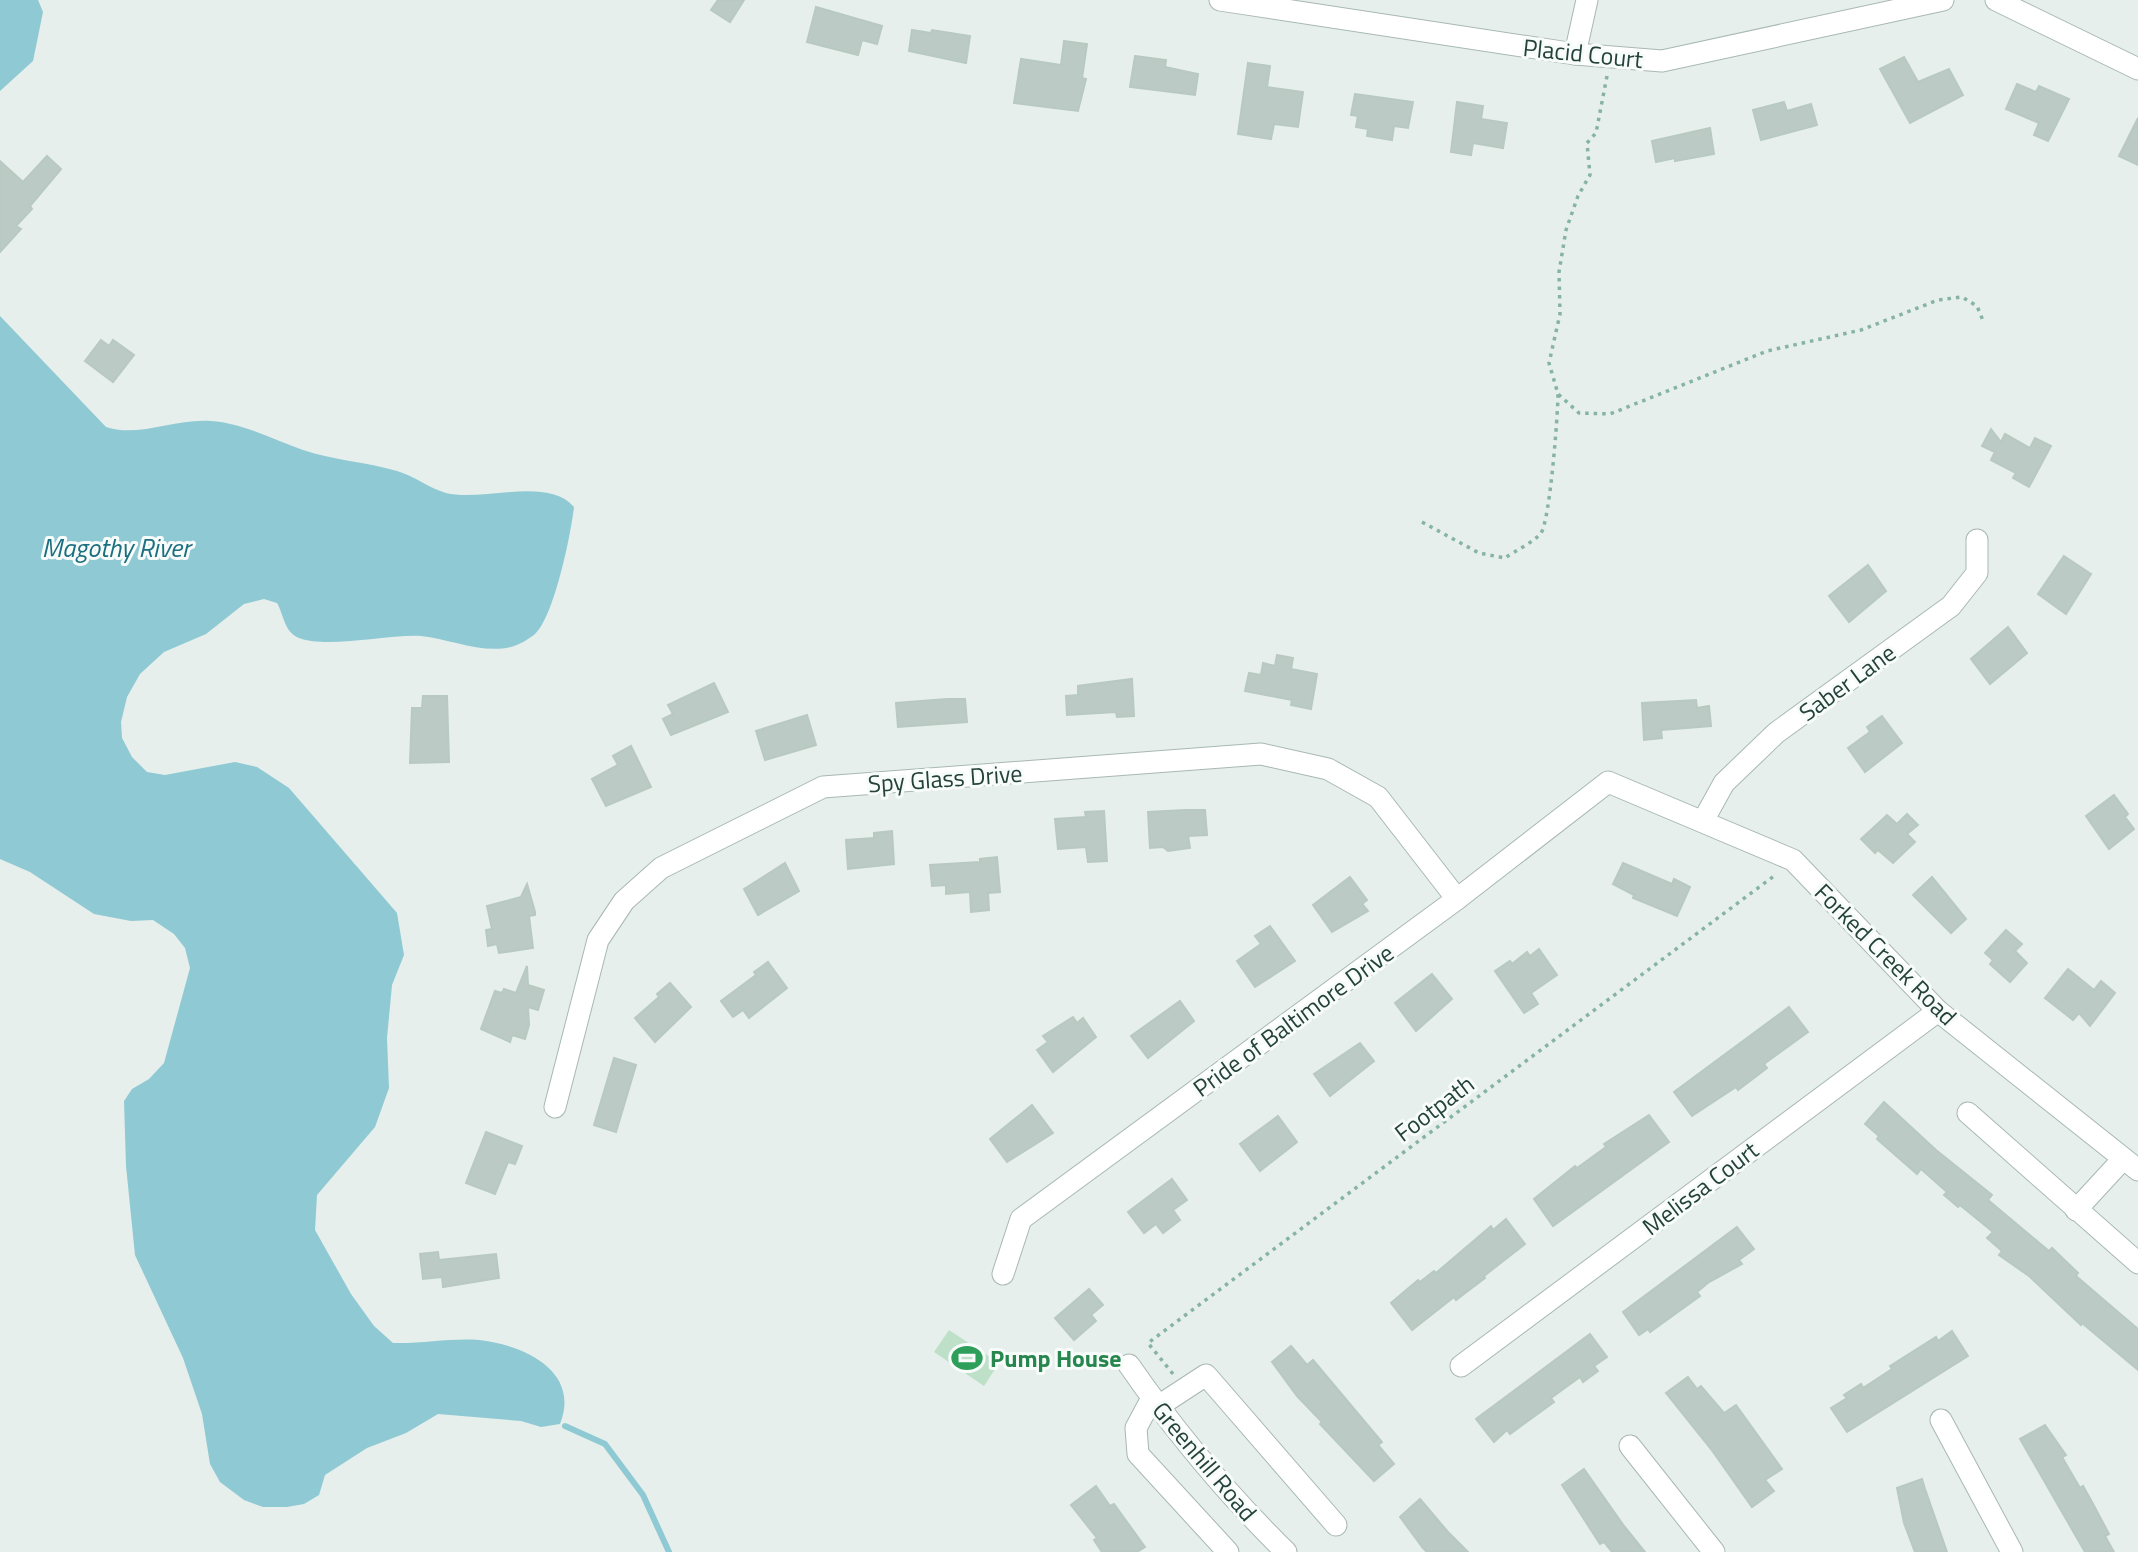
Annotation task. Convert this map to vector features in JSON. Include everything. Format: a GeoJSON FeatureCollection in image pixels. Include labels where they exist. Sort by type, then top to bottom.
{"type":"FeatureCollection","features":[{"type":"Feature","properties":{"kind":"street","name":"Placid Court"},"geometry":{"type":"LineString","coordinates":[[1220,0],[1575,54],[1662,61],[1943,0]]}},
{"type":"Feature","properties":{"kind":"street"},"geometry":{"type":"LineString","coordinates":[[1575,54],[1587,0]]}},
{"type":"Feature","properties":{"kind":"street"},"geometry":{"type":"LineString","coordinates":[[1996,0],[2138,69]]}},
{"type":"Feature","properties":{"kind":"street","name":"Saber Lane"},"geometry":{"type":"LineString","coordinates":[[1703,821],[1724,783],[1776,733],[1951,606],[1976,573],[1977,540]]}},
{"type":"Feature","properties":{"kind":"street","name":"Spy Glass Drive"},"geometry":{"type":"LineString","coordinates":[[555,1107],[598,940],[624,901],[661,868],[823,787],[1261,754],[1328,769],[1378,797],[1457,899]]}},
{"type":"Feature","properties":{"kind":"street","name":"Forked Creek Road"},"geometry":{"type":"LineString","coordinates":[[1608,782],[1793,860],[1938,1011],[2131,1165]]}},
{"type":"Feature","properties":{"kind":"street","name":"Pride of Baltimore Drive"},"geometry":{"type":"LineString","coordinates":[[1003,1274],[1021,1219],[1457,899],[1608,782]]}},
{"type":"Feature","properties":{"kind":"street","name":"Melissa Court"},"geometry":{"type":"LineString","coordinates":[[1461,1366],[1938,1011]]}},
{"type":"Feature","properties":{"kind":"street"},"geometry":{"type":"LineString","coordinates":[[1968,1112],[2138,1263]]}},
{"type":"Feature","properties":{"kind":"street"},"geometry":{"type":"LineString","coordinates":[[2076,1210],[2131,1165]]}},
{"type":"Feature","properties":{"kind":"street","name":"Greenhill Road"},"geometry":{"type":"LineString","coordinates":[[1129,1365],[1155,1403],[1237,1502],[1286,1552]]}},
{"type":"Feature","properties":{"kind":"street"},"geometry":{"type":"LineString","coordinates":[[1228,1552],[1138,1454],[1136,1428],[1155,1403],[1206,1375],[1336,1525]]}},
{"type":"Feature","properties":{"kind":"street"},"geometry":{"type":"LineString","coordinates":[[1941,1420],[2012,1552]]}},
{"type":"Feature","properties":{"kind":"street"},"geometry":{"type":"LineString","coordinates":[[1630,1446],[1714,1552]]}},
{"type":"Feature","properties":{"kind":"path"},"geometry":{"type":"LineString","coordinates":[[1422,522],[1479,553],[1506,558],[1541,533],[1548,505],[1550,472],[1559,421],[1558,394],[1549,363],[1560,314],[1559,272],[1566,230],[1578,196],[1590,175],[1587,143],[1596,133],[1611,57]]}},
{"type":"Feature","properties":{"kind":"path"},"geometry":{"type":"LineString","coordinates":[[1558,394],[1579,412],[1610,414],[1767,352],[1861,330],[1938,300],[1962,297],[1977,306],[1984,323]]}},
{"type":"Feature","properties":{"kind":"path","name":"Footpath"},"geometry":{"type":"LineString","coordinates":[[1174,1376],[1148,1343],[1774,876]]}},
{"type":"Feature","properties":{"kind":"green space","name":"Pump House"},"geometry":{"type":"Polygon","coordinates":[[[949,1330],[999,1363],[984,1386],[934,1352],[949,1330]]]}},
{"type":"Feature","properties":{"kind":"water"},"geometry":{"type":"Polygon","coordinates":[[[0,0],[38,0],[43,12],[33,61],[0,91],[0,0]]]}},
{"type":"Feature","properties":{"kind":"water","name":"Magothy River"},"geometry":{"type":"Polygon","coordinates":[[[0,316],[106,427],[131,430],[184,422],[223,422],[314,453],[397,471],[446,493],[478,495],[532,491],[563,498],[574,507],[565,555],[549,611],[535,634],[521,643],[489,649],[421,636],[342,642],[311,641],[290,632],[277,603],[264,599],[244,604],[206,634],[164,652],[140,674],[127,697],[121,722],[122,738],[132,757],[147,772],[165,775],[235,762],[257,767],[289,788],[397,913],[404,955],[392,985],[387,1038],[389,1088],[375,1127],[317,1195],[315,1230],[351,1294],[374,1326],[393,1343],[479,1340],[514,1348],[530,1355],[555,1375],[563,1389],[564,1405],[560,1424],[541,1427],[521,1421],[438,1414],[406,1433],[367,1448],[325,1475],[319,1495],[304,1504],[287,1507],[263,1507],[244,1500],[220,1482],[210,1464],[202,1414],[183,1358],[135,1255],[126,1166],[124,1101],[132,1089],[149,1079],[164,1063],[190,968],[185,948],[174,934],[153,920],[131,921],[94,914],[30,872],[0,859],[0,316]]]}},
{"type":"Feature","properties":{"kind":"building"},"geometry":{"type":"Polygon","coordinates":[[[718,0],[744,0],[730,22],[711,10],[718,0]]]}},
{"type":"Feature","properties":{"kind":"building"},"geometry":{"type":"Polygon","coordinates":[[[816,7],[882,26],[877,44],[862,40],[858,55],[807,42],[816,7]]]}},
{"type":"Feature","properties":{"kind":"building"},"geometry":{"type":"Polygon","coordinates":[[[912,30],[970,36],[966,63],[909,51],[912,30]]]}},
{"type":"Feature","properties":{"kind":"building"},"geometry":{"type":"Polygon","coordinates":[[[1064,41],[1087,44],[1082,78],[1086,79],[1078,111],[1014,103],[1021,59],[1061,65],[1064,41]]]}},
{"type":"Feature","properties":{"kind":"building"},"geometry":{"type":"Polygon","coordinates":[[[1135,56],[1166,60],[1165,67],[1198,74],[1195,95],[1130,87],[1135,56]]]}},
{"type":"Feature","properties":{"kind":"building"},"geometry":{"type":"Polygon","coordinates":[[[1904,57],[1918,82],[1949,69],[1963,95],[1910,123],[1880,69],[1904,57]]]}},
{"type":"Feature","properties":{"kind":"building"},"geometry":{"type":"Polygon","coordinates":[[[1248,63],[1270,66],[1267,87],[1303,92],[1298,127],[1274,124],[1271,139],[1238,134],[1248,63]]]}},
{"type":"Feature","properties":{"kind":"building"},"geometry":{"type":"Polygon","coordinates":[[[2017,84],[2036,92],[2039,86],[2069,99],[2048,141],[2034,135],[2039,123],[2006,109],[2017,84]]]}},
{"type":"Feature","properties":{"kind":"building"},"geometry":{"type":"Polygon","coordinates":[[[1355,94],[1413,102],[1408,128],[1394,126],[1392,140],[1367,136],[1368,129],[1356,127],[1358,116],[1351,115],[1355,94]]]}},
{"type":"Feature","properties":{"kind":"building"},"geometry":{"type":"Polygon","coordinates":[[[1457,102],[1483,106],[1481,119],[1507,123],[1503,148],[1473,143],[1471,155],[1451,152],[1457,102]]]}},
{"type":"Feature","properties":{"kind":"building"},"geometry":{"type":"Polygon","coordinates":[[[1784,102],[1787,111],[1811,104],[1817,125],[1761,140],[1753,110],[1784,102]]]}},
{"type":"Feature","properties":{"kind":"building"},"geometry":{"type":"Polygon","coordinates":[[[2138,118],[2138,165],[2119,156],[2138,118]]]}},
{"type":"Feature","properties":{"kind":"building"},"geometry":{"type":"Polygon","coordinates":[[[1710,128],[1714,154],[1656,162],[1652,141],[1710,128]]]}},
{"type":"Feature","properties":{"kind":"building"},"geometry":{"type":"Polygon","coordinates":[[[47,156],[61,169],[16,226],[21,229],[0,252],[0,161],[23,182],[47,156]]]}},
{"type":"Feature","properties":{"kind":"building"},"geometry":{"type":"Polygon","coordinates":[[[101,340],[109,346],[113,340],[134,355],[113,382],[85,361],[101,340]]]}},
{"type":"Feature","properties":{"kind":"building"},"geometry":{"type":"Polygon","coordinates":[[[1991,429],[2001,442],[2005,434],[2030,448],[2035,438],[2051,446],[2029,487],[2013,478],[2016,473],[1991,460],[1995,452],[1982,446],[1991,429]]]}},
{"type":"Feature","properties":{"kind":"building"},"geometry":{"type":"Polygon","coordinates":[[[2064,556],[2091,574],[2066,614],[2038,594],[2064,556]]]}},
{"type":"Feature","properties":{"kind":"building"},"geometry":{"type":"Polygon","coordinates":[[[1868,565],[1886,591],[1849,622],[1829,596],[1868,565]]]}},
{"type":"Feature","properties":{"kind":"building"},"geometry":{"type":"Polygon","coordinates":[[[2008,627],[2027,653],[1990,684],[1971,659],[2008,627]]]}},
{"type":"Feature","properties":{"kind":"building"},"geometry":{"type":"Polygon","coordinates":[[[1277,655],[1293,658],[1291,669],[1317,674],[1311,709],[1291,705],[1292,700],[1245,691],[1249,673],[1261,675],[1263,663],[1275,666],[1277,655]]]}},
{"type":"Feature","properties":{"kind":"building"},"geometry":{"type":"Polygon","coordinates":[[[1132,679],[1134,716],[1117,717],[1116,712],[1067,715],[1066,696],[1078,695],[1078,686],[1132,679]]]}},
{"type":"Feature","properties":{"kind":"building"},"geometry":{"type":"Polygon","coordinates":[[[714,683],[728,712],[671,735],[663,719],[673,714],[668,705],[714,683]]]}},
{"type":"Feature","properties":{"kind":"building"},"geometry":{"type":"Polygon","coordinates":[[[423,696],[447,696],[449,762],[410,763],[412,708],[422,708],[423,696]]]}},
{"type":"Feature","properties":{"kind":"building"},"geometry":{"type":"Polygon","coordinates":[[[965,699],[967,722],[898,727],[896,703],[965,699]]]}},
{"type":"Feature","properties":{"kind":"building"},"geometry":{"type":"Polygon","coordinates":[[[1696,700],[1697,708],[1709,706],[1711,726],[1661,730],[1662,738],[1644,740],[1642,703],[1696,700]]]}},
{"type":"Feature","properties":{"kind":"building"},"geometry":{"type":"Polygon","coordinates":[[[807,715],[816,745],[765,760],[756,731],[807,715]]]}},
{"type":"Feature","properties":{"kind":"building"},"geometry":{"type":"Polygon","coordinates":[[[1882,716],[1902,743],[1865,772],[1848,748],[1870,732],[1867,727],[1882,716]]]}},
{"type":"Feature","properties":{"kind":"building"},"geometry":{"type":"Polygon","coordinates":[[[631,746],[651,787],[606,806],[592,779],[618,765],[613,756],[631,746]]]}},
{"type":"Feature","properties":{"kind":"building"},"geometry":{"type":"Polygon","coordinates":[[[2114,795],[2128,814],[2125,817],[2134,829],[2109,849],[2086,816],[2114,795]]]}},
{"type":"Feature","properties":{"kind":"building"},"geometry":{"type":"Polygon","coordinates":[[[1205,810],[1207,835],[1188,836],[1190,848],[1168,851],[1163,847],[1150,848],[1148,812],[1205,810]]]}},
{"type":"Feature","properties":{"kind":"building"},"geometry":{"type":"Polygon","coordinates":[[[1104,811],[1107,861],[1088,862],[1086,847],[1058,849],[1055,819],[1086,817],[1085,812],[1104,811]]]}},
{"type":"Feature","properties":{"kind":"building"},"geometry":{"type":"Polygon","coordinates":[[[1907,814],[1918,825],[1907,834],[1915,842],[1893,863],[1878,850],[1875,853],[1861,839],[1887,815],[1897,824],[1907,814]]]}},
{"type":"Feature","properties":{"kind":"building"},"geometry":{"type":"Polygon","coordinates":[[[892,831],[894,864],[848,869],[846,840],[874,838],[874,833],[892,831]]]}},
{"type":"Feature","properties":{"kind":"building"},"geometry":{"type":"Polygon","coordinates":[[[997,857],[1000,892],[988,893],[989,910],[971,912],[970,892],[946,894],[946,885],[932,886],[930,865],[980,862],[980,859],[997,857]]]}},
{"type":"Feature","properties":{"kind":"building"},"geometry":{"type":"Polygon","coordinates":[[[785,863],[799,891],[758,915],[744,889],[785,863]]]}},
{"type":"Feature","properties":{"kind":"building"},"geometry":{"type":"Polygon","coordinates":[[[1623,863],[1672,884],[1674,879],[1690,887],[1677,916],[1633,898],[1634,895],[1613,884],[1623,863]]]}},
{"type":"Feature","properties":{"kind":"building"},"geometry":{"type":"Polygon","coordinates":[[[1350,877],[1367,900],[1362,904],[1368,911],[1332,932],[1313,905],[1350,877]]]}},
{"type":"Feature","properties":{"kind":"building"},"geometry":{"type":"Polygon","coordinates":[[[1932,877],[1966,919],[1951,933],[1913,895],[1932,877]]]}},
{"type":"Feature","properties":{"kind":"building"},"geometry":{"type":"Polygon","coordinates":[[[527,884],[535,912],[535,915],[529,916],[533,948],[499,953],[497,944],[488,946],[486,930],[492,929],[487,906],[521,897],[527,884]]]}},
{"type":"Feature","properties":{"kind":"building"},"geometry":{"type":"Polygon","coordinates":[[[1270,926],[1295,961],[1255,987],[1237,961],[1261,944],[1255,936],[1270,926]]]}},
{"type":"Feature","properties":{"kind":"building"},"geometry":{"type":"Polygon","coordinates":[[[2006,930],[2022,944],[2015,951],[2027,963],[2010,982],[1990,964],[1993,960],[1985,953],[2006,930]]]}},
{"type":"Feature","properties":{"kind":"building"},"geometry":{"type":"Polygon","coordinates":[[[1539,949],[1557,975],[1531,993],[1538,1004],[1524,1013],[1495,971],[1510,961],[1512,964],[1527,952],[1530,956],[1539,949]]]}},
{"type":"Feature","properties":{"kind":"building"},"geometry":{"type":"Polygon","coordinates":[[[768,962],[787,988],[749,1018],[743,1010],[733,1017],[721,1001],[756,975],[754,972],[768,962]]]}},
{"type":"Feature","properties":{"kind":"building"},"geometry":{"type":"Polygon","coordinates":[[[527,966],[528,985],[544,990],[538,1010],[528,1007],[529,1025],[525,1039],[512,1035],[510,1042],[481,1029],[495,991],[502,993],[504,989],[516,993],[527,966]]]}},
{"type":"Feature","properties":{"kind":"building"},"geometry":{"type":"Polygon","coordinates":[[[2068,969],[2094,990],[2101,981],[2115,993],[2090,1026],[2079,1013],[2073,1020],[2045,998],[2068,969]]]}},
{"type":"Feature","properties":{"kind":"building"},"geometry":{"type":"Polygon","coordinates":[[[1432,974],[1452,999],[1416,1031],[1395,1003],[1432,974]]]}},
{"type":"Feature","properties":{"kind":"building"},"geometry":{"type":"Polygon","coordinates":[[[670,983],[691,1007],[655,1042],[635,1018],[659,997],[657,994],[670,983]]]}},
{"type":"Feature","properties":{"kind":"building"},"geometry":{"type":"Polygon","coordinates":[[[1180,1001],[1194,1021],[1148,1058],[1131,1036],[1180,1001]]]}},
{"type":"Feature","properties":{"kind":"building"},"geometry":{"type":"Polygon","coordinates":[[[1789,1007],[1808,1032],[1764,1064],[1767,1068],[1738,1090],[1736,1087],[1692,1116],[1674,1092],[1789,1007]]]}},
{"type":"Feature","properties":{"kind":"building"},"geometry":{"type":"Polygon","coordinates":[[[1073,1017],[1077,1023],[1083,1018],[1096,1037],[1053,1072],[1037,1050],[1048,1042],[1043,1036],[1073,1017]]]}},
{"type":"Feature","properties":{"kind":"building"},"geometry":{"type":"Polygon","coordinates":[[[1360,1043],[1374,1061],[1330,1096],[1314,1074],[1360,1043]]]}},
{"type":"Feature","properties":{"kind":"building"},"geometry":{"type":"Polygon","coordinates":[[[614,1058],[636,1065],[616,1132],[594,1125],[614,1058]]]}},
{"type":"Feature","properties":{"kind":"building"},"geometry":{"type":"Polygon","coordinates":[[[1884,1102],[1936,1150],[1992,1195],[1988,1200],[2049,1251],[2052,1248],[2078,1273],[2076,1276],[2138,1329],[2138,1370],[2082,1323],[2081,1325],[2029,1276],[1999,1255],[2002,1251],[1987,1238],[1993,1232],[1944,1195],[1947,1192],[1921,1169],[1917,1174],[1877,1139],[1879,1136],[1865,1124],[1884,1102]]]}},
{"type":"Feature","properties":{"kind":"building"},"geometry":{"type":"Polygon","coordinates":[[[1032,1105],[1053,1133],[1007,1162],[990,1139],[1032,1105]]]}},
{"type":"Feature","properties":{"kind":"building"},"geometry":{"type":"Polygon","coordinates":[[[1649,1115],[1669,1142],[1553,1226],[1534,1199],[1575,1166],[1577,1168],[1606,1147],[1604,1144],[1649,1115]]]}},
{"type":"Feature","properties":{"kind":"building"},"geometry":{"type":"Polygon","coordinates":[[[1278,1116],[1297,1142],[1260,1171],[1240,1144],[1278,1116]]]}},
{"type":"Feature","properties":{"kind":"building"},"geometry":{"type":"Polygon","coordinates":[[[486,1132],[522,1146],[515,1164],[508,1162],[495,1194],[466,1183],[486,1132]]]}},
{"type":"Feature","properties":{"kind":"building"},"geometry":{"type":"Polygon","coordinates":[[[1172,1179],[1187,1200],[1173,1210],[1180,1220],[1163,1233],[1156,1224],[1144,1233],[1128,1212],[1172,1179]]]}},
{"type":"Feature","properties":{"kind":"building"},"geometry":{"type":"Polygon","coordinates":[[[1506,1219],[1525,1244],[1484,1276],[1485,1278],[1456,1300],[1454,1297],[1412,1330],[1391,1303],[1418,1280],[1420,1282],[1434,1271],[1436,1273],[1491,1226],[1493,1230],[1506,1219]]]}},
{"type":"Feature","properties":{"kind":"building"},"geometry":{"type":"Polygon","coordinates":[[[1737,1227],[1754,1249],[1739,1260],[1742,1264],[1709,1282],[1697,1292],[1700,1296],[1650,1332],[1648,1329],[1639,1335],[1623,1312],[1737,1227]]]}},
{"type":"Feature","properties":{"kind":"building"},"geometry":{"type":"Polygon","coordinates":[[[438,1252],[439,1260],[496,1254],[499,1278],[443,1287],[442,1277],[423,1279],[420,1254],[438,1252]]]}},
{"type":"Feature","properties":{"kind":"building"},"geometry":{"type":"Polygon","coordinates":[[[1089,1289],[1103,1305],[1091,1315],[1096,1321],[1074,1340],[1055,1318],[1089,1289]]]}},
{"type":"Feature","properties":{"kind":"building"},"geometry":{"type":"Polygon","coordinates":[[[1952,1331],[1968,1356],[1847,1432],[1831,1408],[1847,1398],[1844,1395],[1861,1384],[1863,1388],[1892,1369],[1890,1366],[1936,1337],[1938,1341],[1952,1331]]]}},
{"type":"Feature","properties":{"kind":"building"},"geometry":{"type":"Polygon","coordinates":[[[1590,1334],[1607,1357],[1594,1366],[1598,1371],[1583,1382],[1580,1377],[1551,1398],[1554,1402],[1510,1434],[1507,1430],[1494,1442],[1476,1419],[1590,1334]]]}},
{"type":"Feature","properties":{"kind":"building"},"geometry":{"type":"Polygon","coordinates":[[[1291,1346],[1307,1365],[1313,1360],[1382,1442],[1378,1445],[1394,1464],[1374,1481],[1320,1424],[1322,1422],[1297,1396],[1272,1362],[1291,1346]]]}},
{"type":"Feature","properties":{"kind":"building"},"geometry":{"type":"Polygon","coordinates":[[[1688,1377],[1697,1389],[1701,1386],[1724,1413],[1736,1405],[1782,1469],[1765,1480],[1774,1491],[1752,1507],[1711,1449],[1666,1393],[1688,1377]]]}},
{"type":"Feature","properties":{"kind":"building"},"geometry":{"type":"Polygon","coordinates":[[[2045,1425],[2066,1455],[2062,1457],[2080,1488],[2083,1486],[2092,1502],[2109,1534],[2105,1536],[2114,1552],[2085,1552],[2020,1439],[2045,1425]]]}},
{"type":"Feature","properties":{"kind":"building"},"geometry":{"type":"Polygon","coordinates":[[[1584,1469],[1645,1552],[1612,1552],[1604,1542],[1600,1544],[1562,1485],[1584,1469]]]}},
{"type":"Feature","properties":{"kind":"building"},"geometry":{"type":"Polygon","coordinates":[[[1922,1479],[1947,1552],[1915,1552],[1904,1523],[1897,1488],[1922,1479]]]}},
{"type":"Feature","properties":{"kind":"building"},"geometry":{"type":"Polygon","coordinates":[[[1096,1486],[1110,1506],[1114,1504],[1145,1547],[1137,1552],[1102,1552],[1094,1540],[1097,1538],[1071,1505],[1096,1486]]]}},
{"type":"Feature","properties":{"kind":"building"},"geometry":{"type":"Polygon","coordinates":[[[1420,1499],[1468,1552],[1427,1552],[1423,1548],[1400,1517],[1420,1499]]]}},
{"type":"Feature","properties":{"kind":"waterway"},"geometry":{"type":"LineString","coordinates":[[565,1426],[605,1444],[643,1495],[669,1552]]}},
{"type":"Feature","properties":{"kind":"place","name":"Pump House"},"geometry":{"type":"Point","coordinates":[967,1358]}}]}
